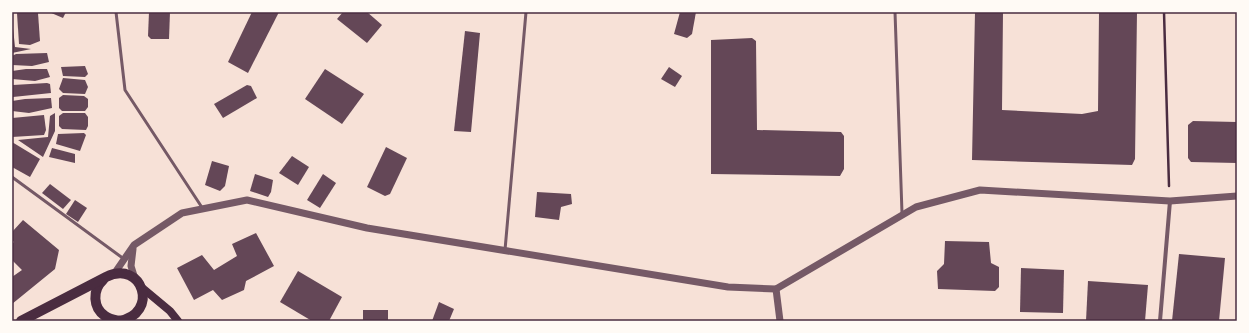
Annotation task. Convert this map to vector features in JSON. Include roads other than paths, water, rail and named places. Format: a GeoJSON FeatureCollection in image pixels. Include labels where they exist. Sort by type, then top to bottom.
{"type":"FeatureCollection","features":[{"type":"Feature","properties":{"kind":"main road"},"geometry":{"type":"LineString","coordinates":[[21,321],[110,276],[128,275],[170,311],[178,321]]}},
{"type":"Feature","properties":{"kind":"main road"},"geometry":{"type":"LineString","coordinates":[[110,276],[100,282],[96,289],[95,297],[96,305],[100,312],[113,320],[126,320],[140,309],[143,302],[143,293],[138,282]]}},
{"type":"Feature","properties":{"kind":"street"},"geometry":{"type":"LineString","coordinates":[[110,276],[134,245],[182,213],[247,200],[367,228],[728,287],[776,289],[916,207],[980,190],[1170,201],[1237,196]]}},
{"type":"Feature","properties":{"kind":"street"},"geometry":{"type":"LineString","coordinates":[[1160,321],[1170,201]]}},
{"type":"Feature","properties":{"kind":"street"},"geometry":{"type":"LineString","coordinates":[[134,245],[131,266],[138,282]]}},
{"type":"Feature","properties":{"kind":"street"},"geometry":{"type":"LineString","coordinates":[[776,289],[780,321]]}},
{"type":"Feature","properties":{"kind":"lane"},"geometry":{"type":"LineString","coordinates":[[116,12],[125,90],[203,208]]}},
{"type":"Feature","properties":{"kind":"lane"},"geometry":{"type":"LineString","coordinates":[[505,250],[526,12]]}},
{"type":"Feature","properties":{"kind":"lane"},"geometry":{"type":"LineString","coordinates":[[895,12],[902,215]]}},
{"type":"Feature","properties":{"kind":"lane"},"geometry":{"type":"LineString","coordinates":[[12,177],[124,259]]}}]}
